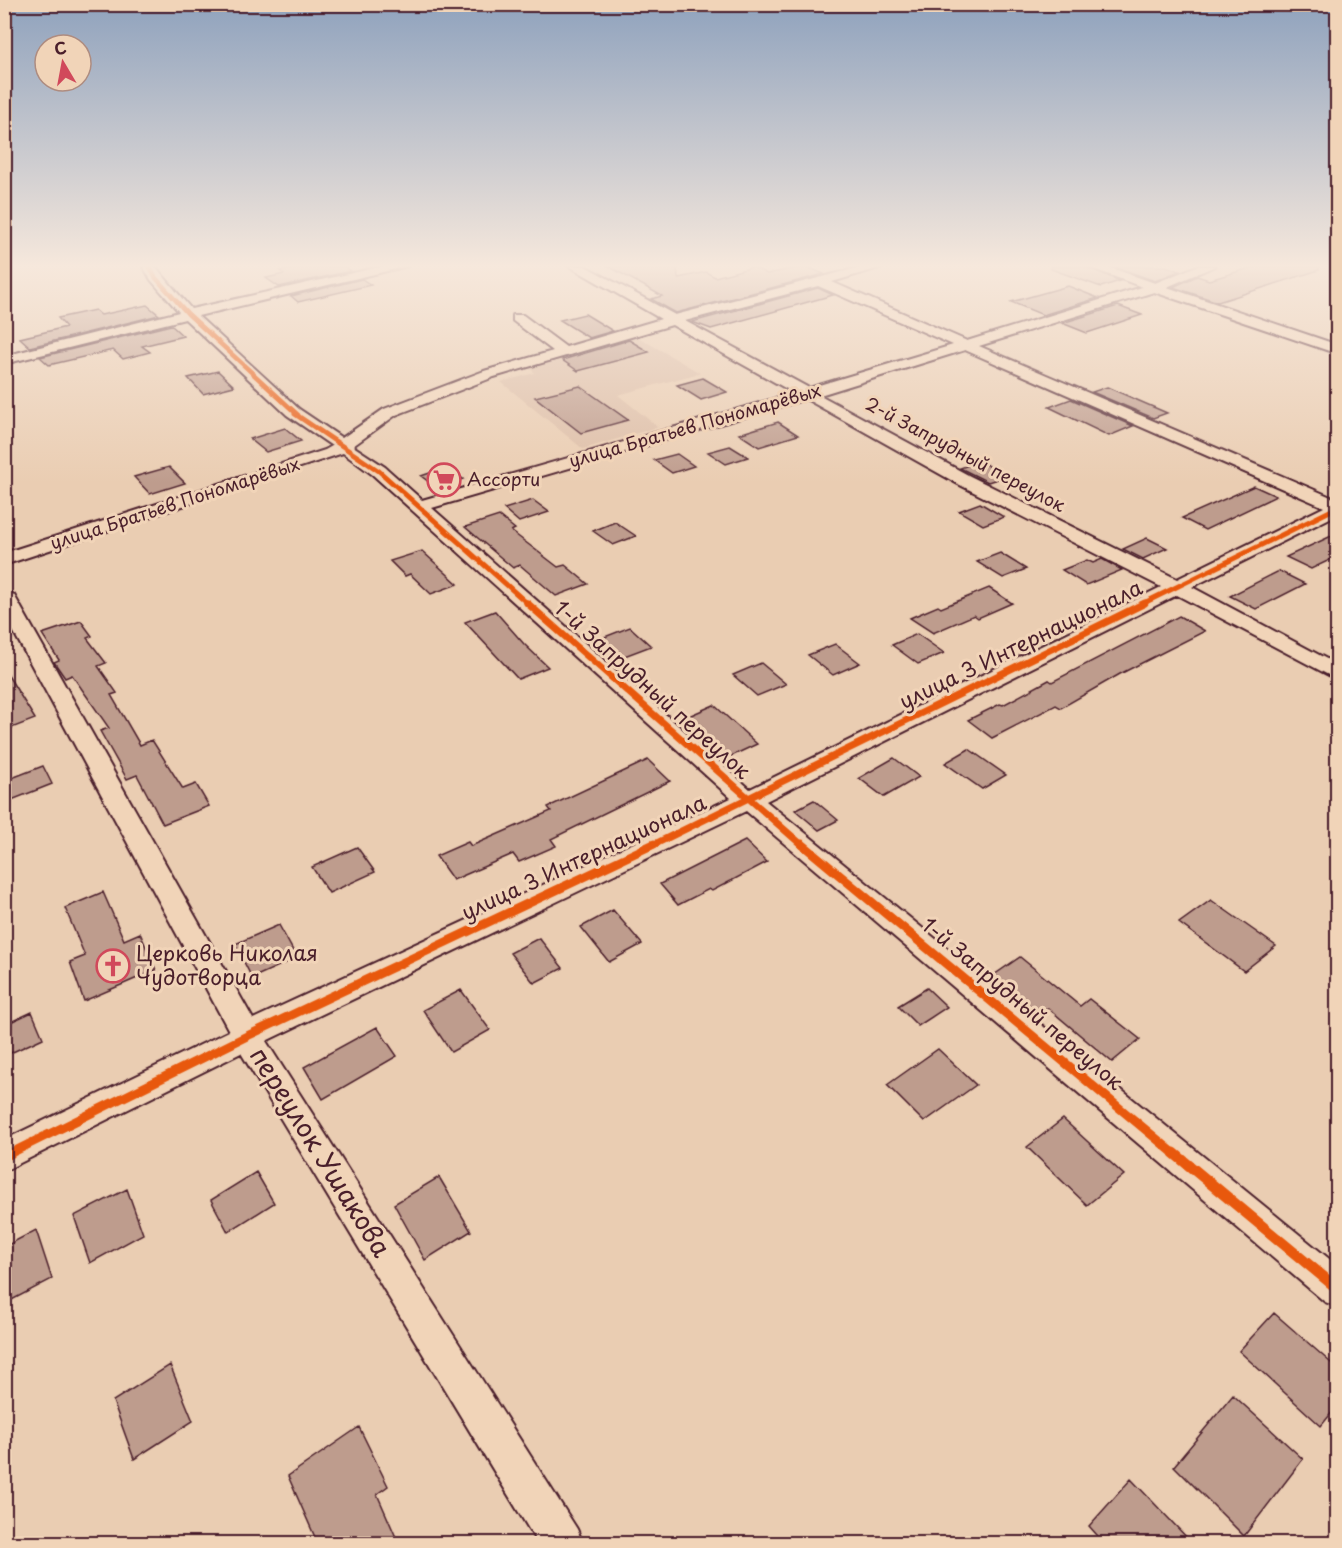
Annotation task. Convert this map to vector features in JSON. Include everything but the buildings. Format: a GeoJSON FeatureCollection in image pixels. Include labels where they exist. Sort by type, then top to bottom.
{"type":"FeatureCollection","features":[{"type":"Feature","properties":{"kind":"street"},"geometry":{"type":"LineString","coordinates":[[4,360],[91,338]]}},
{"type":"Feature","properties":{"kind":"street","name":"1-й Запрудный переулок"},"geometry":{"type":"LineString","coordinates":[[214,338],[293,412],[379,471],[421,506],[748,800],[1338,1289]]}},
{"type":"Feature","properties":{"kind":"street"},"geometry":{"type":"LineString","coordinates":[[543,338],[564,352]]}},
{"type":"Feature","properties":{"kind":"street","name":"улица Братьев Пономарёвых"},"geometry":{"type":"LineString","coordinates":[[4,559],[331,454],[390,412],[411,403],[489,374],[612,338]]}},
{"type":"Feature","properties":{"kind":"street","name":"2-й Запрудный переулок"},"geometry":{"type":"LineString","coordinates":[[709,338],[964,480],[1177,587],[1338,674]]}},
{"type":"Feature","properties":{"kind":"street"},"geometry":{"type":"LineString","coordinates":[[952,338],[1129,418],[1337,507]]}},
{"type":"Feature","properties":{"kind":"street","name":"улица Братьев Пономарёвых"},"geometry":{"type":"LineString","coordinates":[[421,506],[810,393],[984,338]]}},
{"type":"Feature","properties":{"kind":"street"},"geometry":{"type":"LineString","coordinates":[[1304,338],[1338,350]]}},
{"type":"Feature","properties":{"kind":"street","name":"улица 3 Интернационала"},"geometry":{"type":"LineString","coordinates":[[4,1156],[248,1036],[748,800],[1337,507]]}},
{"type":"Feature","properties":{"kind":"street","name":"переулок Ушакова"},"geometry":{"type":"LineString","coordinates":[[4,595],[248,1036],[562,1544]]}},
{"type":"Feature","properties":{"kind":"shaded area"},"geometry":{"type":"Polygon","coordinates":[[[628,338],[640,338],[700,373],[618,395],[658,427],[583,449],[501,382],[535,373],[526,365],[628,338]]]}},
{"type":"Feature","properties":{"kind":"cycle path"},"geometry":{"type":"LineString","coordinates":[[214,338],[293,412],[379,471],[748,800],[1338,1289]]}},
{"type":"Feature","properties":{"kind":"cycle path"},"geometry":{"type":"LineString","coordinates":[[4,1156],[247,1036],[748,800],[1338,507]]}},
{"type":"Feature","properties":{"kind":"place","name":"Ассорти"},"geometry":{"type":"Point","coordinates":[444,480]}},
{"type":"Feature","properties":{"kind":"place","name":"Церковь Николая Чудотворца"},"geometry":{"type":"Point","coordinates":[113,966]}}]}
